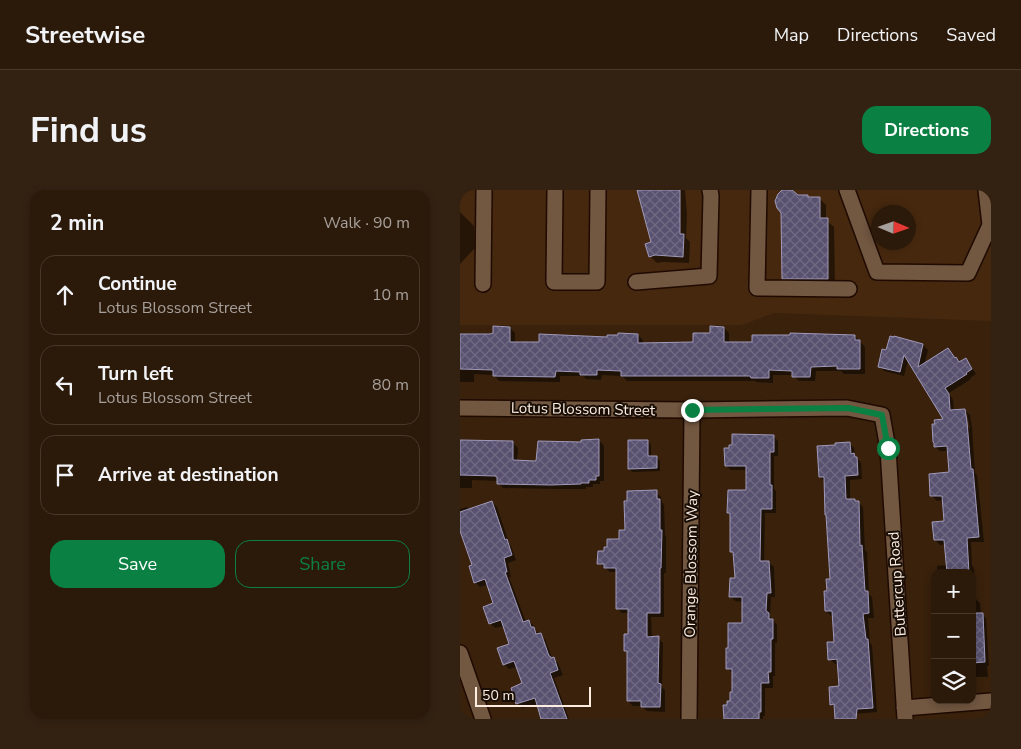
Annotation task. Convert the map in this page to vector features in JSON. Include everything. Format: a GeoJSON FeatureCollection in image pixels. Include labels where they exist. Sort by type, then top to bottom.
{"type":"FeatureCollection","features":[{"type":"Feature","properties":{"kind":"street"},"geometry":{"type":"LineString","coordinates":[[483,284],[484,190]]}},
{"type":"Feature","properties":{"kind":"street"},"geometry":{"type":"LineString","coordinates":[[555,190],[554,282],[598,282],[598,190]]}},
{"type":"Feature","properties":{"kind":"street"},"geometry":{"type":"LineString","coordinates":[[636,282],[709,276],[710,190]]}},
{"type":"Feature","properties":{"kind":"street"},"geometry":{"type":"LineString","coordinates":[[759,190],[757,288],[849,289]]}},
{"type":"Feature","properties":{"kind":"street"},"geometry":{"type":"LineString","coordinates":[[846,190],[877,272],[940,273],[968,273],[990,225],[986,190]]}},
{"type":"Feature","properties":{"kind":"street","name":"Lotus Blossom Street"},"geometry":{"type":"LineString","coordinates":[[460,408],[692,410],[848,408],[882,415],[888,448]]}},
{"type":"Feature","properties":{"kind":"street","name":"Orange Blossom Way"},"geometry":{"type":"LineString","coordinates":[[689,719],[692,410]]}},
{"type":"Feature","properties":{"kind":"street","name":"Buttercup Road"},"geometry":{"type":"LineString","coordinates":[[888,448],[905,714]]}},
{"type":"Feature","properties":{"kind":"street"},"geometry":{"type":"LineString","coordinates":[[460,652],[483,719]]}},
{"type":"Feature","properties":{"kind":"street"},"geometry":{"type":"LineString","coordinates":[[905,714],[991,701]]}},
{"type":"Feature","properties":{"kind":"shaded area"},"geometry":{"type":"Polygon","coordinates":[[[460,190],[991,190],[991,321],[774,313],[742,325],[460,325],[460,190]]]}},
{"type":"Feature","properties":{"kind":"building"},"geometry":{"type":"Polygon","coordinates":[[[637,190],[680,190],[680,234],[684,234],[683,257],[655,255],[649,257],[645,244],[651,242],[637,190]]]}},
{"type":"Feature","properties":{"kind":"building"},"geometry":{"type":"Polygon","coordinates":[[[782,190],[792,190],[798,195],[808,195],[808,197],[820,197],[820,218],[828,218],[828,279],[782,279],[781,213],[775,201],[782,190]]]}},
{"type":"Feature","properties":{"kind":"building"},"geometry":{"type":"Polygon","coordinates":[[[493,326],[510,327],[510,342],[539,342],[539,334],[607,337],[607,335],[618,335],[618,333],[638,334],[638,343],[693,342],[693,333],[710,333],[710,326],[724,327],[724,342],[752,342],[752,335],[790,335],[790,333],[855,335],[855,340],[860,340],[860,369],[837,369],[837,366],[811,367],[810,377],[792,377],[792,371],[769,370],[769,378],[751,378],[750,376],[621,376],[621,371],[597,370],[597,375],[580,375],[580,372],[556,371],[555,377],[493,376],[493,370],[460,369],[460,334],[490,334],[493,333],[493,326]]]}},
{"type":"Feature","properties":{"kind":"building"},"geometry":{"type":"Polygon","coordinates":[[[890,336],[894,336],[923,344],[918,367],[948,348],[959,362],[966,358],[972,369],[945,388],[949,394],[950,410],[965,409],[967,422],[979,537],[967,538],[969,569],[947,569],[944,540],[934,540],[932,522],[944,521],[942,496],[930,496],[929,474],[949,472],[947,446],[934,447],[932,424],[935,424],[934,420],[943,419],[904,355],[900,372],[878,367],[882,349],[886,350],[890,336]]]}},
{"type":"Feature","properties":{"kind":"building"},"geometry":{"type":"Polygon","coordinates":[[[732,434],[774,435],[774,452],[770,452],[772,509],[761,509],[760,561],[769,561],[771,593],[767,593],[766,611],[769,613],[769,619],[773,619],[773,639],[771,639],[771,672],[768,672],[769,683],[761,683],[761,712],[759,712],[759,719],[724,719],[723,705],[727,705],[727,701],[730,701],[730,692],[732,692],[732,669],[726,669],[728,623],[742,623],[742,597],[729,597],[730,578],[735,578],[733,552],[730,552],[730,513],[727,513],[728,490],[746,490],[746,466],[725,466],[724,448],[729,448],[729,445],[732,445],[732,434]]]}},
{"type":"Feature","properties":{"kind":"building"},"geometry":{"type":"Polygon","coordinates":[[[599,439],[599,476],[596,476],[596,480],[589,480],[589,483],[551,485],[497,484],[497,477],[495,476],[460,475],[460,440],[513,441],[513,460],[536,461],[538,441],[581,442],[581,440],[599,439]]]}},
{"type":"Feature","properties":{"kind":"building"},"geometry":{"type":"Polygon","coordinates":[[[628,440],[648,440],[648,456],[657,456],[657,468],[628,469],[628,440]]]}},
{"type":"Feature","properties":{"kind":"building"},"geometry":{"type":"Polygon","coordinates":[[[850,442],[851,454],[854,453],[855,457],[857,457],[858,475],[845,476],[846,499],[859,501],[860,546],[862,545],[865,591],[868,591],[869,613],[863,614],[866,639],[868,639],[873,708],[857,709],[856,719],[835,719],[834,704],[830,705],[829,687],[839,686],[837,659],[828,660],[827,642],[834,642],[832,611],[825,611],[824,591],[827,591],[826,579],[830,579],[824,477],[819,477],[817,446],[850,442]]]}},
{"type":"Feature","properties":{"kind":"building"},"geometry":{"type":"Polygon","coordinates":[[[657,490],[657,499],[660,499],[660,530],[662,530],[660,613],[647,613],[647,637],[659,636],[658,683],[661,684],[660,707],[641,707],[641,701],[627,701],[627,651],[624,651],[624,634],[628,634],[628,609],[616,609],[616,568],[604,568],[604,564],[597,564],[598,551],[604,551],[604,547],[607,547],[607,539],[619,539],[619,530],[625,530],[624,501],[627,501],[627,491],[657,490]]]}},
{"type":"Feature","properties":{"kind":"building"},"geometry":{"type":"Polygon","coordinates":[[[492,501],[512,555],[504,558],[507,572],[505,572],[523,622],[529,620],[536,634],[541,633],[549,656],[551,658],[554,657],[558,670],[550,673],[567,719],[541,719],[535,698],[516,704],[511,688],[522,683],[514,661],[503,665],[497,648],[509,644],[501,620],[489,624],[483,607],[493,603],[485,579],[474,583],[469,566],[472,565],[460,531],[460,512],[492,501]]]}},
{"type":"Feature","properties":{"kind":"building"},"geometry":{"type":"Polygon","coordinates":[[[976,613],[983,613],[985,662],[976,663],[976,613]]]}},
{"type":"Feature","properties":{"kind":"route"},"geometry":{"type":"LineString","coordinates":[[692,410],[848,408],[882,415],[888,448]]}}]}
